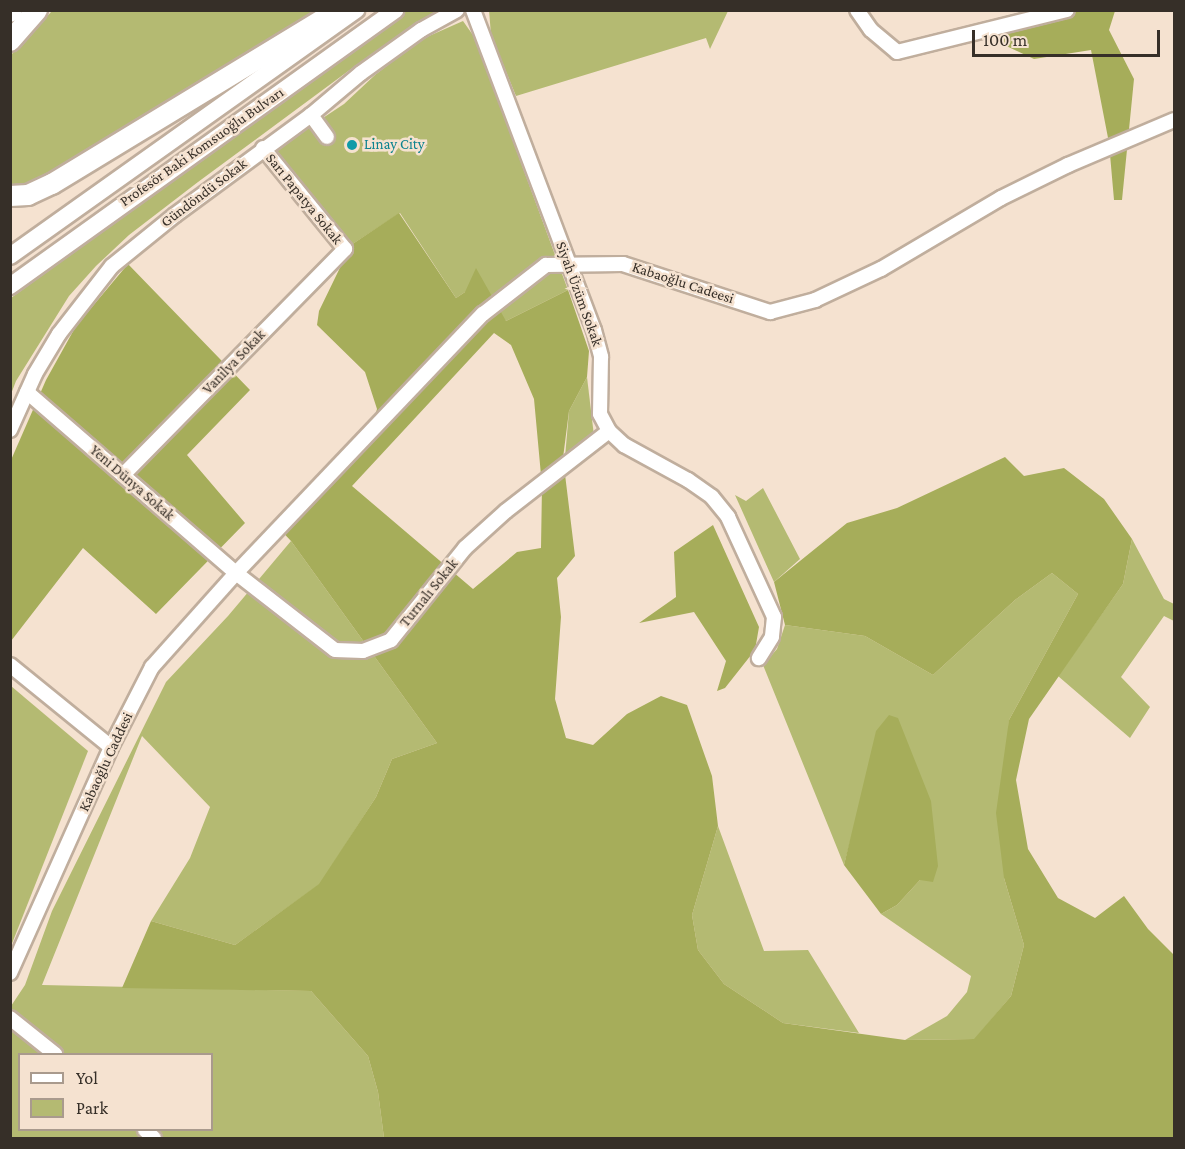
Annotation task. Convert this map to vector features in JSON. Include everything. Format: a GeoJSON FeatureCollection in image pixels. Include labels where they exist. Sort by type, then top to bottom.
{"type":"FeatureCollection","features":[{"type":"Feature","properties":{"kind":"highway"},"geometry":{"type":"LineString","coordinates":[[10,41],[38,10]]}},
{"type":"Feature","properties":{"kind":"highway"},"geometry":{"type":"LineString","coordinates":[[10,196],[28,195],[52,184],[338,10]]}},
{"type":"Feature","properties":{"kind":"main road","name":"Profesör Baki Komsuoğlu Bulvarı"},"geometry":{"type":"LineString","coordinates":[[10,256],[356,10]]}},
{"type":"Feature","properties":{"kind":"main road","name":"Profesör Baki Komsuoğlu Bulvarı"},"geometry":{"type":"LineString","coordinates":[[10,286],[395,10]]}},
{"type":"Feature","properties":{"kind":"street","name":"Gündöndü Sokak"},"geometry":{"type":"LineString","coordinates":[[10,430],[27,392],[59,333],[112,266],[263,148],[311,115],[392,50],[457,10]]}},
{"type":"Feature","properties":{"kind":"street","name":"Siyah Üzüm Sokak"},"geometry":{"type":"LineString","coordinates":[[473,10],[594,330],[601,357],[600,414],[609,431]]}},
{"type":"Feature","properties":{"kind":"street"},"geometry":{"type":"LineString","coordinates":[[857,10],[871,30],[897,52],[1067,10]]}},
{"type":"Feature","properties":{"kind":"street"},"geometry":{"type":"LineString","coordinates":[[311,115],[327,136]]}},
{"type":"Feature","properties":{"kind":"street","name":"Kabaoğlu Cadeesi"},"geometry":{"type":"LineString","coordinates":[[236,573],[483,314],[546,265],[623,264],[770,312],[815,300],[872,273],[1001,198],[1068,165],[1174,120]]}},
{"type":"Feature","properties":{"kind":"street","name":"Sarı Papatya Sokak"},"geometry":{"type":"LineString","coordinates":[[263,148],[345,249]]}},
{"type":"Feature","properties":{"kind":"street","name":"Vanilya Sokak"},"geometry":{"type":"LineString","coordinates":[[123,475],[345,249]]}},
{"type":"Feature","properties":{"kind":"street","name":"Yeni Dünya Sokak"},"geometry":{"type":"LineString","coordinates":[[27,392],[236,573]]}},
{"type":"Feature","properties":{"kind":"street"},"geometry":{"type":"LineString","coordinates":[[609,431],[624,445],[688,480],[712,497],[728,517],[774,617],[772,637],[759,658]]}},
{"type":"Feature","properties":{"kind":"street","name":"Turnalı Sokak"},"geometry":{"type":"LineString","coordinates":[[236,573],[335,650],[363,651],[391,640],[465,548],[506,511],[609,431]]}},
{"type":"Feature","properties":{"kind":"street","name":"Kabaoğlu Caddesi"},"geometry":{"type":"LineString","coordinates":[[10,973],[111,747],[152,667],[236,573]]}},
{"type":"Feature","properties":{"kind":"street"},"geometry":{"type":"LineString","coordinates":[[10,665],[111,747]]}},
{"type":"Feature","properties":{"kind":"street"},"geometry":{"type":"LineString","coordinates":[[10,1018],[54,1053]]}},
{"type":"Feature","properties":{"kind":"green space"},"geometry":{"type":"Polygon","coordinates":[[[489,10],[728,11],[710,49],[706,38],[516,96],[491,35],[489,10]]]}},
{"type":"Feature","properties":{"kind":"green space"},"geometry":{"type":"Polygon","coordinates":[[[52,11],[319,11],[35,181],[10,188],[10,56],[52,11]]]}},
{"type":"Feature","properties":{"kind":"green space"},"geometry":{"type":"Polygon","coordinates":[[[405,11],[436,11],[351,69],[198,182],[129,235],[96,266],[69,296],[16,381],[11,394],[11,298],[405,11]]]}},
{"type":"Feature","properties":{"kind":"green space"},"geometry":{"type":"Polygon","coordinates":[[[1023,11],[1115,11],[1109,30],[1134,79],[1122,200],[1114,200],[1109,143],[1091,50],[1034,59],[1002,44],[1011,16],[1023,11]]]}},
{"type":"Feature","properties":{"kind":"green space"},"geometry":{"type":"Polygon","coordinates":[[[463,21],[475,38],[568,290],[506,321],[465,292],[456,298],[400,213],[351,245],[273,151],[344,104],[375,75],[420,40],[463,21]]]}},
{"type":"Feature","properties":{"kind":"green space"},"geometry":{"type":"Polygon","coordinates":[[[399,213],[456,298],[465,292],[476,268],[506,321],[568,290],[589,351],[587,377],[569,411],[563,458],[575,556],[557,578],[561,617],[555,699],[566,738],[593,745],[627,714],[661,696],[687,705],[712,776],[718,826],[692,915],[698,950],[724,984],[783,1023],[905,1040],[974,1039],[1011,996],[1024,945],[1004,878],[996,813],[1009,720],[1078,594],[1052,573],[1015,600],[933,675],[865,636],[785,625],[774,582],[847,523],[897,508],[1005,457],[1024,476],[1064,468],[1104,499],[1132,539],[1123,584],[1029,719],[1016,780],[1028,849],[1058,898],[1095,918],[1124,896],[1148,929],[1174,955],[1174,1138],[384,1138],[378,1092],[368,1056],[311,991],[122,988],[151,921],[235,945],[319,884],[376,797],[392,759],[437,743],[291,541],[273,522],[339,473],[370,435],[377,409],[365,372],[317,325],[319,311],[351,245],[399,213]],[[494,333],[352,486],[473,589],[517,552],[541,548],[542,486],[534,399],[511,345],[494,333]]]}},
{"type":"Feature","properties":{"kind":"green space"},"geometry":{"type":"Polygon","coordinates":[[[128,264],[250,390],[187,455],[245,523],[156,614],[83,548],[11,641],[11,460],[46,380],[76,326],[128,264]]]}},
{"type":"Feature","properties":{"kind":"green space"},"geometry":{"type":"Polygon","coordinates":[[[587,377],[596,453],[564,469],[569,411],[587,377]]]}},
{"type":"Feature","properties":{"kind":"green space"},"geometry":{"type":"Polygon","coordinates":[[[763,488],[800,559],[774,582],[735,495],[746,501],[763,488]]]}},
{"type":"Feature","properties":{"kind":"green space"},"geometry":{"type":"Polygon","coordinates":[[[713,525],[759,627],[755,650],[725,688],[717,691],[726,661],[694,612],[639,623],[676,597],[674,552],[713,525]]]}},
{"type":"Feature","properties":{"kind":"green space"},"geometry":{"type":"Polygon","coordinates":[[[1132,539],[1164,599],[1174,604],[1174,621],[1164,616],[1121,677],[1150,707],[1130,738],[1058,676],[1123,584],[1132,539]]]}},
{"type":"Feature","properties":{"kind":"green space"},"geometry":{"type":"Polygon","coordinates":[[[291,541],[437,743],[392,759],[376,797],[320,884],[235,945],[151,921],[190,858],[210,807],[142,736],[42,985],[311,991],[368,1056],[378,1092],[384,1138],[11,1138],[11,1006],[25,985],[52,911],[166,682],[228,616],[291,541]]]}},
{"type":"Feature","properties":{"kind":"green space"},"geometry":{"type":"Polygon","coordinates":[[[1052,573],[1078,594],[1009,720],[1004,878],[1024,945],[1011,996],[975,1039],[905,1040],[947,1016],[967,992],[971,976],[881,914],[897,905],[920,880],[859,808],[844,865],[763,665],[777,649],[785,625],[865,636],[933,675],[1015,600],[1052,573]]]}},
{"type":"Feature","properties":{"kind":"green space"},"geometry":{"type":"Polygon","coordinates":[[[11,686],[88,751],[11,946],[11,686]]]}},
{"type":"Feature","properties":{"kind":"green space"},"geometry":{"type":"Polygon","coordinates":[[[889,715],[898,718],[931,801],[938,866],[933,882],[920,880],[897,905],[881,914],[844,865],[876,731],[889,715]]]}},
{"type":"Feature","properties":{"kind":"green space"},"geometry":{"type":"Polygon","coordinates":[[[718,826],[764,951],[808,950],[859,1033],[783,1023],[724,984],[698,950],[692,915],[718,826]]]}},
{"type":"Feature","properties":{"kind":"place","name":"Linay City"},"geometry":{"type":"Point","coordinates":[352,145]}}]}
